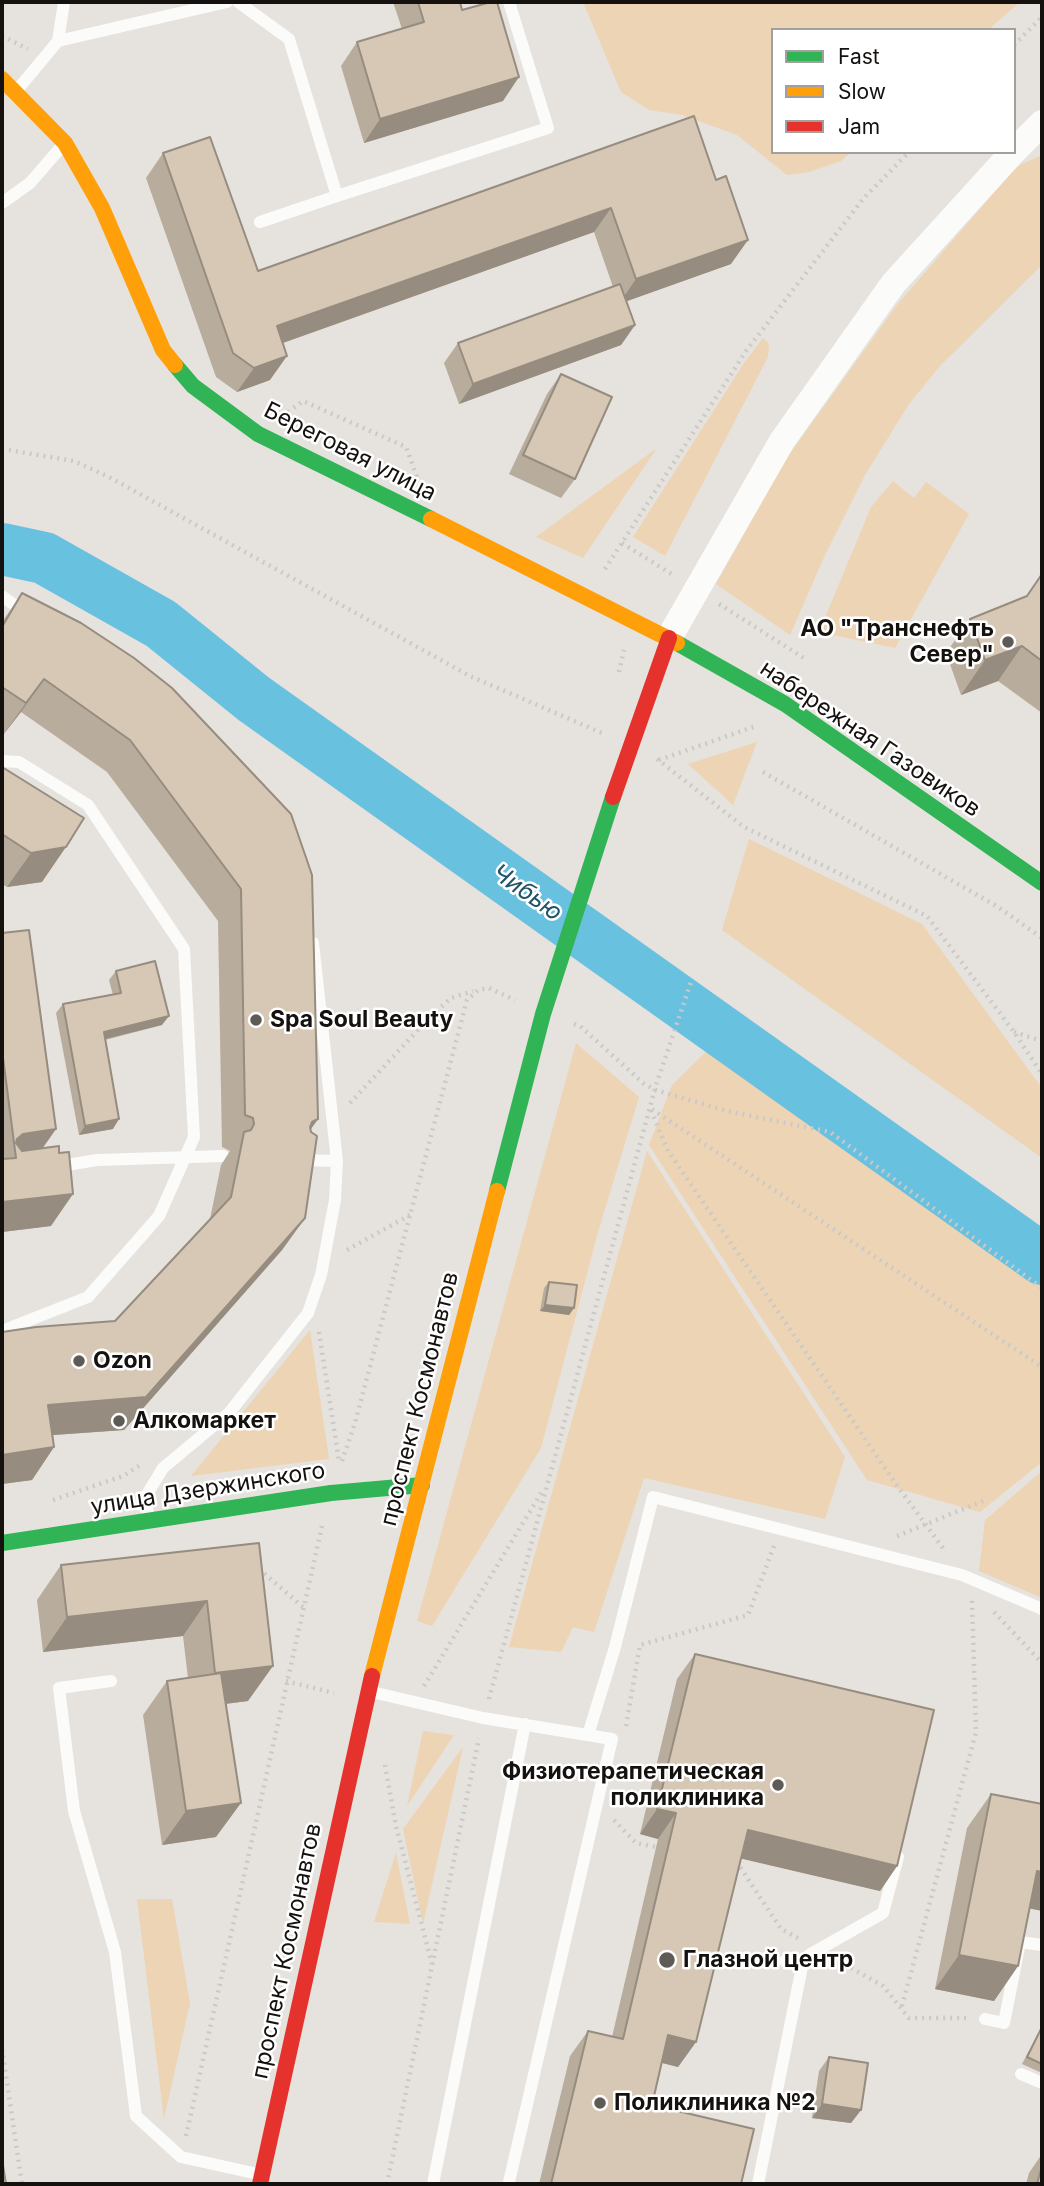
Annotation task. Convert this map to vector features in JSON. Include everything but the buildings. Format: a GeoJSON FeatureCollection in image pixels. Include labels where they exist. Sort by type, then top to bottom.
{"type":"FeatureCollection","features":[{"type":"Feature","properties":{"kind":"main road","name":"Береговая улица"},"geometry":{"type":"LineString","coordinates":[[2,79],[65,143],[102,208],[163,350],[193,386],[258,434],[669,638]]}},
{"type":"Feature","properties":{"kind":"main road","name":"проспект Космонавтов"},"geometry":{"type":"LineString","coordinates":[[261,2179],[369,1691],[543,1014],[630,743],[669,638]]}},
{"type":"Feature","properties":{"kind":"main road","name":"набережная Газовиков"},"geometry":{"type":"LineString","coordinates":[[669,638],[785,704],[1042,883]]}},
{"type":"Feature","properties":{"kind":"main road","name":"улица Дзержинского"},"geometry":{"type":"LineString","coordinates":[[2,1543],[331,1493],[422,1485]]}},
{"type":"Feature","properties":{"kind":"street"},"geometry":{"type":"LineString","coordinates":[[1016,149],[1042,123]]}},
{"type":"Feature","properties":{"kind":"street"},"geometry":{"type":"LineString","coordinates":[[669,638],[782,441],[893,284],[1011,154]]}},
{"type":"Feature","properties":{"kind":"lane"},"geometry":{"type":"LineString","coordinates":[[15,92],[58,41],[64,2]]}},
{"type":"Feature","properties":{"kind":"lane"},"geometry":{"type":"LineString","coordinates":[[58,41],[227,2]]}},
{"type":"Feature","properties":{"kind":"lane"},"geometry":{"type":"LineString","coordinates":[[238,2],[289,39],[337,196]]}},
{"type":"Feature","properties":{"kind":"lane"},"geometry":{"type":"LineString","coordinates":[[260,222],[548,128],[509,2]]}},
{"type":"Feature","properties":{"kind":"lane"},"geometry":{"type":"LineString","coordinates":[[2,203],[30,183],[65,143]]}},
{"type":"Feature","properties":{"kind":"lane"},"geometry":{"type":"LineString","coordinates":[[2,596],[33,618]]}},
{"type":"Feature","properties":{"kind":"lane"},"geometry":{"type":"LineString","coordinates":[[2,761],[19,762],[88,805],[184,949],[194,1137],[159,1216],[88,1297],[2,1331]]}},
{"type":"Feature","properties":{"kind":"lane"},"geometry":{"type":"LineString","coordinates":[[148,1522],[146,1496],[163,1468],[229,1413],[308,1312],[321,1275],[335,1200],[337,1161],[312,935]]}},
{"type":"Feature","properties":{"kind":"lane"},"geometry":{"type":"LineString","coordinates":[[43,1168],[97,1160],[223,1156]]}},
{"type":"Feature","properties":{"kind":"lane"},"geometry":{"type":"LineString","coordinates":[[296,1160],[337,1161]]}},
{"type":"Feature","properties":{"kind":"lane"},"geometry":{"type":"LineString","coordinates":[[588,1735],[615,1647],[653,1497],[962,1575],[1042,1609]]}},
{"type":"Feature","properties":{"kind":"lane"},"geometry":{"type":"LineString","coordinates":[[111,1681],[59,1688],[74,1811],[115,1952],[136,2116],[181,2157],[261,2179]]}},
{"type":"Feature","properties":{"kind":"lane"},"geometry":{"type":"LineString","coordinates":[[369,1691],[484,1718],[612,1739],[509,2182]]}},
{"type":"Feature","properties":{"kind":"lane"},"geometry":{"type":"LineString","coordinates":[[433,2184],[524,1724]]}},
{"type":"Feature","properties":{"kind":"lane"},"geometry":{"type":"LineString","coordinates":[[758,2184],[802,1967],[809,1955],[883,1913],[901,1845]]}},
{"type":"Feature","properties":{"kind":"lane"},"geometry":{"type":"LineString","coordinates":[[985,2019],[1004,2023],[1020,1942],[1042,1945]]}},
{"type":"Feature","properties":{"kind":"lane"},"geometry":{"type":"LineString","coordinates":[[785,1961],[802,1967]]}},
{"type":"Feature","properties":{"kind":"lane"},"geometry":{"type":"LineString","coordinates":[[1021,2074],[1042,2083]]}},
{"type":"Feature","properties":{"kind":"path"},"geometry":{"type":"LineString","coordinates":[[1016,43],[1042,16]]}},
{"type":"Feature","properties":{"kind":"path"},"geometry":{"type":"LineString","coordinates":[[2,36],[27,47],[39,64]]}},
{"type":"Feature","properties":{"kind":"path"},"geometry":{"type":"LineString","coordinates":[[592,598],[600,576],[746,351],[863,199],[907,154]]}},
{"type":"Feature","properties":{"kind":"path"},"geometry":{"type":"LineString","coordinates":[[284,415],[303,401],[406,447],[420,485]]}},
{"type":"Feature","properties":{"kind":"path"},"geometry":{"type":"LineString","coordinates":[[2,449],[74,461],[109,477],[470,676],[604,734],[607,722]]}},
{"type":"Feature","properties":{"kind":"path"},"geometry":{"type":"LineString","coordinates":[[618,675],[627,639]]}},
{"type":"Feature","properties":{"kind":"path"},"geometry":{"type":"LineString","coordinates":[[658,760],[768,722]]}},
{"type":"Feature","properties":{"kind":"path"},"geometry":{"type":"LineString","coordinates":[[630,743],[658,760],[744,827],[927,916],[1042,1074]]}},
{"type":"Feature","properties":{"kind":"path"},"geometry":{"type":"LineString","coordinates":[[763,772],[998,907],[1042,938]]}},
{"type":"Feature","properties":{"kind":"path"},"geometry":{"type":"LineString","coordinates":[[387,2184],[484,1718],[655,1087],[691,982]]}},
{"type":"Feature","properties":{"kind":"path"},"geometry":{"type":"LineString","coordinates":[[332,1121],[451,998],[489,988],[514,1001],[519,989]]}},
{"type":"Feature","properties":{"kind":"path"},"geometry":{"type":"LineString","coordinates":[[313,1298],[340,1466],[355,1423],[467,1000],[478,990]]}},
{"type":"Feature","properties":{"kind":"path"},"geometry":{"type":"LineString","coordinates":[[580,1026],[643,1083],[727,1111],[830,1132],[1042,1288]]}},
{"type":"Feature","properties":{"kind":"path"},"geometry":{"type":"LineString","coordinates":[[1014,1032],[1042,1041]]}},
{"type":"Feature","properties":{"kind":"path"},"geometry":{"type":"LineString","coordinates":[[650,1108],[1042,1367]]}},
{"type":"Feature","properties":{"kind":"path"},"geometry":{"type":"LineString","coordinates":[[650,1108],[668,1151],[926,1525],[972,1588],[1042,1662]]}},
{"type":"Feature","properties":{"kind":"path"},"geometry":{"type":"LineString","coordinates":[[45,1502],[123,1476]]}},
{"type":"Feature","properties":{"kind":"path"},"geometry":{"type":"LineString","coordinates":[[422,1689],[547,1483]]}},
{"type":"Feature","properties":{"kind":"path"},"geometry":{"type":"LineString","coordinates":[[181,2157],[300,1619],[331,1493]]}},
{"type":"Feature","properties":{"kind":"path"},"geometry":{"type":"LineString","coordinates":[[863,1550],[983,1502]]}},
{"type":"Feature","properties":{"kind":"path"},"geometry":{"type":"LineString","coordinates":[[624,1737],[640,1645],[748,1615],[775,1543]]}},
{"type":"Feature","properties":{"kind":"path"},"geometry":{"type":"LineString","coordinates":[[902,2006],[976,1732],[972,1588]]}},
{"type":"Feature","properties":{"kind":"path"},"geometry":{"type":"LineString","coordinates":[[384,1758],[396,1826],[432,1965]]}},
{"type":"Feature","properties":{"kind":"path"},"geometry":{"type":"LineString","coordinates":[[607,1830],[610,1816],[636,1843],[662,1849]]}},
{"type":"Feature","properties":{"kind":"path"},"geometry":{"type":"LineString","coordinates":[[727,1864],[740,1867],[781,1929],[883,1986],[902,2006],[909,2018],[985,2019]]}},
{"type":"Feature","properties":{"kind":"path"},"geometry":{"type":"LineString","coordinates":[[2,2049],[22,2184]]}},
{"type":"Feature","properties":{"kind":"shaded area"},"geometry":{"type":"Polygon","coordinates":[[[583,2],[1020,2],[990,28],[771,28],[771,154],[849,154],[841,161],[809,172],[787,175],[737,135],[682,115],[649,110],[621,92],[583,2]]]}},
{"type":"Feature","properties":{"kind":"shaded area"},"geometry":{"type":"Polygon","coordinates":[[[1042,155],[1042,265],[940,366],[909,404],[865,475],[825,555],[790,635],[716,584],[786,459],[897,305],[1016,167],[1042,155]]]}},
{"type":"Feature","properties":{"kind":"shaded area"},"geometry":{"type":"Polygon","coordinates":[[[763,338],[769,344],[768,357],[665,556],[633,537],[744,363],[763,338]]]}},
{"type":"Feature","properties":{"kind":"shaded area"},"geometry":{"type":"Polygon","coordinates":[[[657,448],[583,558],[536,537],[657,448]]]}},
{"type":"Feature","properties":{"kind":"shaded area"},"geometry":{"type":"Polygon","coordinates":[[[893,481],[914,498],[926,482],[969,514],[895,648],[819,632],[871,507],[893,481]]]}},
{"type":"Feature","properties":{"kind":"shaded area"},"geometry":{"type":"Polygon","coordinates":[[[757,742],[733,805],[688,764],[757,742]]]}},
{"type":"Feature","properties":{"kind":"shaded area"},"geometry":{"type":"Polygon","coordinates":[[[749,839],[922,924],[1042,1088],[1042,1158],[722,930],[749,839]]]}},
{"type":"Feature","properties":{"kind":"shaded area"},"geometry":{"type":"Polygon","coordinates":[[[716,1042],[1042,1275],[1042,1462],[980,1512],[867,1480],[649,1145],[672,1085],[716,1042]]]}},
{"type":"Feature","properties":{"kind":"shaded area"},"geometry":{"type":"Polygon","coordinates":[[[576,1043],[639,1097],[598,1232],[541,1448],[432,1626],[417,1621],[576,1043]]]}},
{"type":"Feature","properties":{"kind":"shaded area"},"geometry":{"type":"Polygon","coordinates":[[[647,1151],[845,1457],[825,1519],[644,1478],[594,1632],[573,1627],[561,1652],[509,1647],[647,1151]]]}},
{"type":"Feature","properties":{"kind":"shaded area"},"geometry":{"type":"Polygon","coordinates":[[[310,1330],[329,1459],[191,1476],[310,1330]]]}},
{"type":"Feature","properties":{"kind":"shaded area"},"geometry":{"type":"Polygon","coordinates":[[[1042,1471],[1042,1598],[979,1571],[985,1520],[1042,1471]]]}},
{"type":"Feature","properties":{"kind":"shaded area"},"geometry":{"type":"Polygon","coordinates":[[[423,1731],[454,1735],[407,1806],[423,1731]]]}},
{"type":"Feature","properties":{"kind":"shaded area"},"geometry":{"type":"Polygon","coordinates":[[[463,1747],[423,1924],[403,1829],[463,1747]]]}},
{"type":"Feature","properties":{"kind":"shaded area"},"geometry":{"type":"Polygon","coordinates":[[[396,1853],[410,1924],[374,1922],[396,1853]]]}},
{"type":"Feature","properties":{"kind":"shaded area"},"geometry":{"type":"Polygon","coordinates":[[[137,1899],[172,1899],[190,2003],[164,2119],[137,1899]]]}},
{"type":"Feature","properties":{"kind":"waterway","name":"Чибью"},"geometry":{"type":"LineString","coordinates":[[2,549],[44,558],[161,624],[254,699],[1042,1259]]}},
{"type":"Feature","properties":{"kind":"traffic: fast"},"geometry":{"type":"LineString","coordinates":[[175,365],[193,386],[258,434],[431,519]]}},
{"type":"Feature","properties":{"kind":"traffic: fast"},"geometry":{"type":"LineString","coordinates":[[677,643],[785,704],[1042,883]]}},
{"type":"Feature","properties":{"kind":"traffic: fast"},"geometry":{"type":"LineString","coordinates":[[497,1191],[543,1014],[613,797]]}},
{"type":"Feature","properties":{"kind":"traffic: fast"},"geometry":{"type":"LineString","coordinates":[[2,1543],[331,1493],[422,1485]]}},
{"type":"Feature","properties":{"kind":"traffic: slow"},"geometry":{"type":"LineString","coordinates":[[2,79],[65,143],[102,208],[163,350],[175,365]]}},
{"type":"Feature","properties":{"kind":"traffic: slow"},"geometry":{"type":"LineString","coordinates":[[431,519],[677,643]]}},
{"type":"Feature","properties":{"kind":"traffic: slow"},"geometry":{"type":"LineString","coordinates":[[372,1676],[497,1191]]}},
{"type":"Feature","properties":{"kind":"traffic: jam"},"geometry":{"type":"LineString","coordinates":[[613,797],[669,638]]}},
{"type":"Feature","properties":{"kind":"traffic: jam"},"geometry":{"type":"LineString","coordinates":[[260,2184],[372,1676]]}},
{"type":"Feature","properties":{"kind":"place","name":"АО \"Транснефть Север\""},"geometry":{"type":"Point","coordinates":[1008,642]}},
{"type":"Feature","properties":{"kind":"place","name":"Spa Soul Beauty"},"geometry":{"type":"Point","coordinates":[256,1020]}},
{"type":"Feature","properties":{"kind":"place","name":"Ozon"},"geometry":{"type":"Point","coordinates":[79,1361]}},
{"type":"Feature","properties":{"kind":"place","name":"Алкомаркет"},"geometry":{"type":"Point","coordinates":[119,1421]}},
{"type":"Feature","properties":{"kind":"place","name":"Физиотерапетическая поликлиника"},"geometry":{"type":"Point","coordinates":[778,1785]}},
{"type":"Feature","properties":{"kind":"place","name":"Глазной центр"},"geometry":{"type":"Point","coordinates":[667,1960]}},
{"type":"Feature","properties":{"kind":"place","name":"Поликлиника №2"},"geometry":{"type":"Point","coordinates":[600,2103]}}]}
